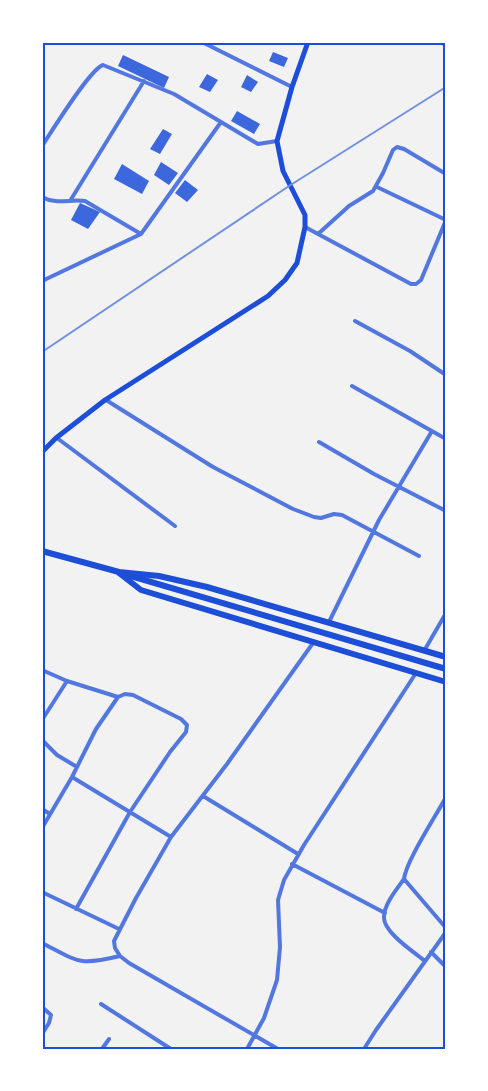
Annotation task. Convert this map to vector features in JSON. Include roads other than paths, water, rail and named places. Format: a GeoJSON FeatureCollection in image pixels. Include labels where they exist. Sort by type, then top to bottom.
{"type":"FeatureCollection","features":[{"type":"Feature","properties":{"kind":"main road"},"geometry":{"type":"LineString","coordinates":[[42,452],[56,438],[105,400],[268,296],[285,280],[297,263],[305,226],[304,215],[283,171],[277,141],[292,87],[308,42]]}},
{"type":"Feature","properties":{"kind":"main road"},"geometry":{"type":"LineString","coordinates":[[42,551],[446,669]]}},
{"type":"Feature","properties":{"kind":"main road"},"geometry":{"type":"LineString","coordinates":[[118,572],[173,579],[446,657]]}},
{"type":"Feature","properties":{"kind":"main road"},"geometry":{"type":"LineString","coordinates":[[118,572],[141,590],[446,682]]}},
{"type":"Feature","properties":{"kind":"street"},"geometry":{"type":"LineString","coordinates":[[202,42],[292,87]]}},
{"type":"Feature","properties":{"kind":"street"},"geometry":{"type":"LineString","coordinates":[[440,42],[446,45]]}},
{"type":"Feature","properties":{"kind":"street"},"geometry":{"type":"LineString","coordinates":[[42,146],[98,66],[110,66],[174,94],[258,144],[277,141]]}},
{"type":"Feature","properties":{"kind":"street"},"geometry":{"type":"LineString","coordinates":[[70,201],[144,81]]}},
{"type":"Feature","properties":{"kind":"street"},"geometry":{"type":"LineString","coordinates":[[42,281],[141,234],[221,122]]}},
{"type":"Feature","properties":{"kind":"street"},"geometry":{"type":"LineString","coordinates":[[318,234],[349,206],[367,197],[376,186],[393,150],[397,147],[446,174]]}},
{"type":"Feature","properties":{"kind":"street"},"geometry":{"type":"LineString","coordinates":[[305,226],[411,284],[416,284],[421,280],[446,220],[376,186]]}},
{"type":"Feature","properties":{"kind":"street"},"geometry":{"type":"LineString","coordinates":[[42,197],[55,202],[85,201],[141,234]]}},
{"type":"Feature","properties":{"kind":"street"},"geometry":{"type":"LineString","coordinates":[[355,321],[410,351],[446,375]]}},
{"type":"Feature","properties":{"kind":"street"},"geometry":{"type":"LineString","coordinates":[[352,386],[446,439]]}},
{"type":"Feature","properties":{"kind":"street"},"geometry":{"type":"LineString","coordinates":[[105,400],[230,476],[293,509],[321,518],[334,514],[342,515],[419,556]]}},
{"type":"Feature","properties":{"kind":"street"},"geometry":{"type":"LineString","coordinates":[[329,622],[374,530],[432,432]]}},
{"type":"Feature","properties":{"kind":"street"},"geometry":{"type":"LineString","coordinates":[[56,438],[175,526]]}},
{"type":"Feature","properties":{"kind":"street"},"geometry":{"type":"LineString","coordinates":[[319,442],[399,488],[446,511]]}},
{"type":"Feature","properties":{"kind":"street"},"geometry":{"type":"LineString","coordinates":[[424,651],[446,613]]}},
{"type":"Feature","properties":{"kind":"street"},"geometry":{"type":"LineString","coordinates":[[278,1049],[146,974],[120,956],[115,948],[114,940],[171,837],[313,643]]}},
{"type":"Feature","properties":{"kind":"street"},"geometry":{"type":"LineString","coordinates":[[42,670],[67,681],[118,697]]}},
{"type":"Feature","properties":{"kind":"street"},"geometry":{"type":"LineString","coordinates":[[247,1049],[270,1004],[277,980],[280,947],[278,900],[280,888],[298,854],[416,673]]}},
{"type":"Feature","properties":{"kind":"street"},"geometry":{"type":"LineString","coordinates":[[42,720],[67,681]]}},
{"type":"Feature","properties":{"kind":"street"},"geometry":{"type":"LineString","coordinates":[[42,828],[78,767],[96,729],[118,697],[125,694],[133,695],[181,719],[187,725],[186,732],[130,812],[76,909]]}},
{"type":"Feature","properties":{"kind":"street"},"geometry":{"type":"LineString","coordinates":[[42,740],[57,755],[78,767]]}},
{"type":"Feature","properties":{"kind":"street"},"geometry":{"type":"LineString","coordinates":[[72,777],[171,837]]}},
{"type":"Feature","properties":{"kind":"street"},"geometry":{"type":"LineString","coordinates":[[203,796],[298,854]]}},
{"type":"Feature","properties":{"kind":"street"},"geometry":{"type":"LineString","coordinates":[[425,961],[389,930],[385,924],[385,913],[404,879],[410,860],[446,798]]}},
{"type":"Feature","properties":{"kind":"street"},"geometry":{"type":"LineString","coordinates":[[42,809],[50,814]]}},
{"type":"Feature","properties":{"kind":"street"},"geometry":{"type":"LineString","coordinates":[[292,864],[385,913]]}},
{"type":"Feature","properties":{"kind":"street"},"geometry":{"type":"LineString","coordinates":[[364,1049],[446,930],[404,879]]}},
{"type":"Feature","properties":{"kind":"street"},"geometry":{"type":"LineString","coordinates":[[42,892],[119,930]]}},
{"type":"Feature","properties":{"kind":"street"},"geometry":{"type":"LineString","coordinates":[[42,943],[85,963],[120,956]]}},
{"type":"Feature","properties":{"kind":"street"},"geometry":{"type":"LineString","coordinates":[[431,952],[446,967]]}},
{"type":"Feature","properties":{"kind":"street"},"geometry":{"type":"LineString","coordinates":[[101,1004],[171,1049]]}},
{"type":"Feature","properties":{"kind":"street"},"geometry":{"type":"LineString","coordinates":[[42,1007],[51,1015],[42,1034]]}},
{"type":"Feature","properties":{"kind":"street"},"geometry":{"type":"LineString","coordinates":[[102,1049],[109,1039]]}},
{"type":"Feature","properties":{"kind":"railway"},"geometry":{"type":"LineString","coordinates":[[42,352],[289,186],[446,87]]}}]}
